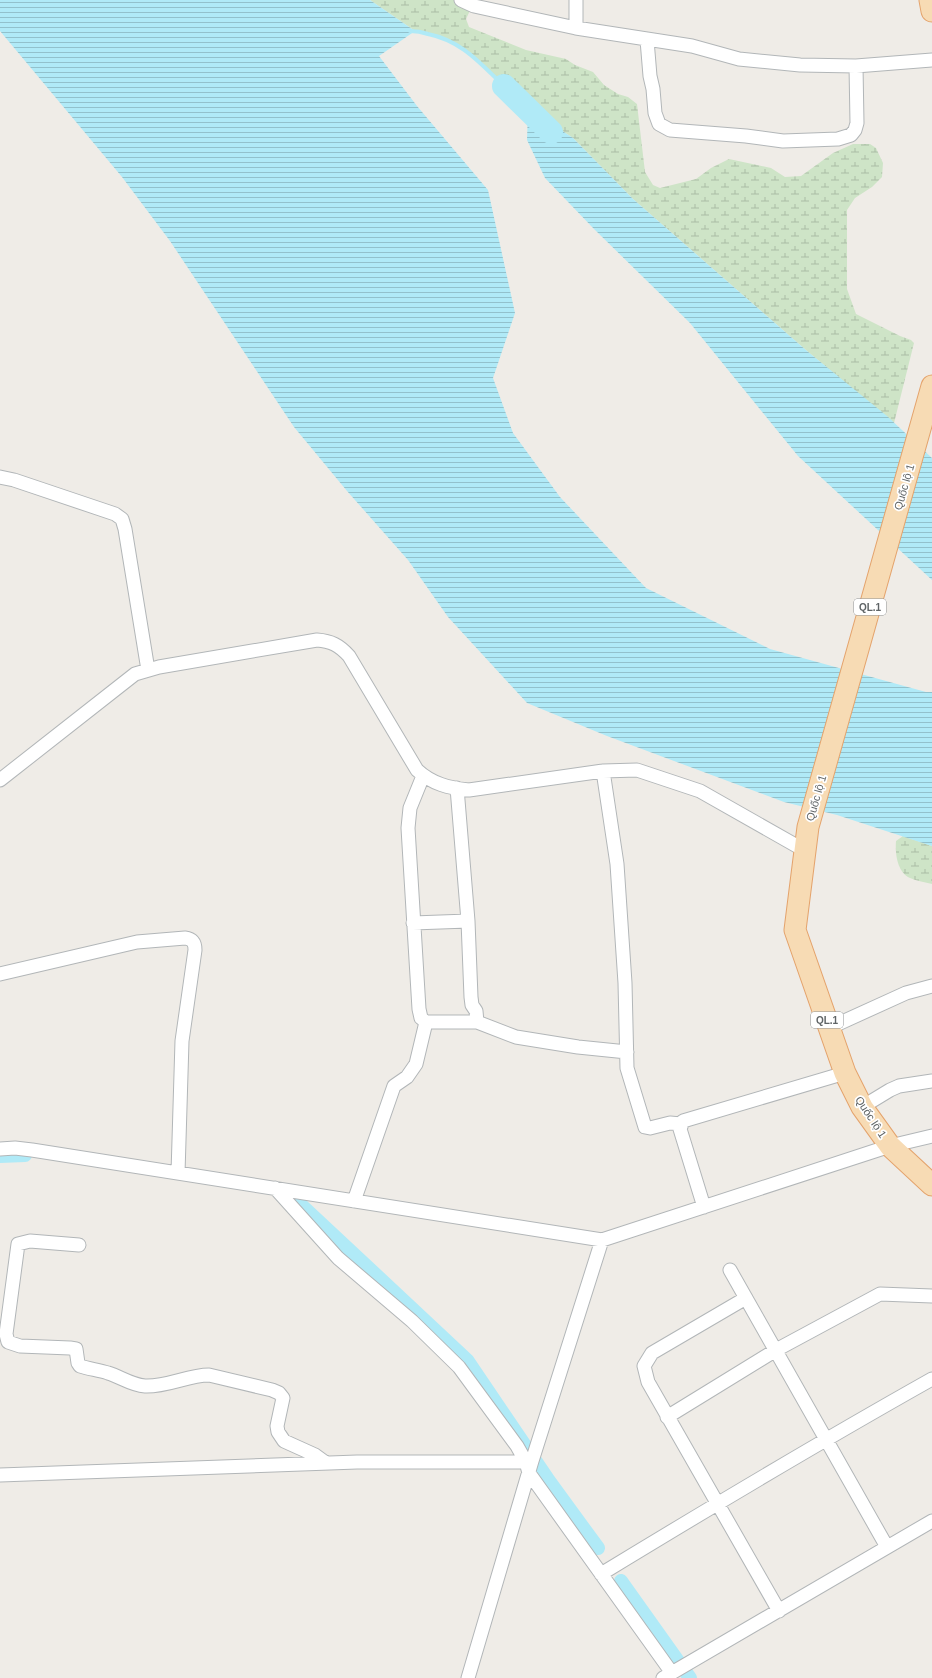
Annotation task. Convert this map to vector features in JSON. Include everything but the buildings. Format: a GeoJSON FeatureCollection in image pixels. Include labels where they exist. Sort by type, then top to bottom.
{"type":"FeatureCollection","features":[{"type":"Feature","properties":{"kind":"main road"},"geometry":{"type":"LineString","coordinates":[[930,0],[932,11]]}},
{"type":"Feature","properties":{"kind":"main road","name":"Quốc lộ 1"},"geometry":{"type":"LineString","coordinates":[[932,386],[808,827],[795,930],[846,1073],[862,1107],[890,1146],[932,1185]]}},
{"type":"Feature","properties":{"kind":"street"},"geometry":{"type":"LineString","coordinates":[[460,0],[474,6],[576,28],[692,46],[739,59],[800,65],[856,66],[932,60]]}},
{"type":"Feature","properties":{"kind":"street"},"geometry":{"type":"LineString","coordinates":[[576,0],[576,28]]}},
{"type":"Feature","properties":{"kind":"street"},"geometry":{"type":"LineString","coordinates":[[647,40],[655,113],[659,124],[670,130],[783,140],[838,139],[851,135],[855,130],[857,123],[856,66]]}},
{"type":"Feature","properties":{"kind":"street"},"geometry":{"type":"LineString","coordinates":[[0,477],[14,480],[115,514],[122,519],[125,529],[148,670]]}},
{"type":"Feature","properties":{"kind":"street"},"geometry":{"type":"LineString","coordinates":[[0,780],[135,674],[148,670],[317,640],[334,643],[349,656],[417,770],[434,783],[469,790],[603,771],[637,770],[700,791],[804,850]]}},
{"type":"Feature","properties":{"kind":"street"},"geometry":{"type":"LineString","coordinates":[[603,771],[617,864],[625,983],[627,1068],[645,1127],[650,1128],[670,1123],[681,1124]]}},
{"type":"Feature","properties":{"kind":"street"},"geometry":{"type":"LineString","coordinates":[[423,776],[410,808],[408,819],[413,923],[419,1009],[421,1018],[426,1022],[477,1022],[516,1037],[578,1047],[627,1052]]}},
{"type":"Feature","properties":{"kind":"street"},"geometry":{"type":"LineString","coordinates":[[457,788],[468,921],[471,997],[472,1005],[476,1011],[477,1022]]}},
{"type":"Feature","properties":{"kind":"street"},"geometry":{"type":"LineString","coordinates":[[413,923],[468,921]]}},
{"type":"Feature","properties":{"kind":"street"},"geometry":{"type":"LineString","coordinates":[[0,974],[137,942],[185,938],[191,940],[195,944],[182,1041],[178,1173]]}},
{"type":"Feature","properties":{"kind":"street"},"geometry":{"type":"LineString","coordinates":[[829,1028],[906,993],[932,986]]}},
{"type":"Feature","properties":{"kind":"street"},"geometry":{"type":"LineString","coordinates":[[354,1201],[394,1086],[407,1077],[416,1064],[426,1022]]}},
{"type":"Feature","properties":{"kind":"street"},"geometry":{"type":"LineString","coordinates":[[704,1207],[680,1129],[681,1124],[685,1120],[846,1073]]}},
{"type":"Feature","properties":{"kind":"street"},"geometry":{"type":"LineString","coordinates":[[862,1107],[899,1086],[932,1081]]}},
{"type":"Feature","properties":{"kind":"street"},"geometry":{"type":"LineString","coordinates":[[0,1149],[15,1148],[32,1150],[602,1240],[890,1146],[932,1136]]}},
{"type":"Feature","properties":{"kind":"street"},"geometry":{"type":"LineString","coordinates":[[275,1188],[338,1258],[412,1321],[459,1367],[517,1446],[531,1462],[602,1574],[670,1674],[932,1521]]}},
{"type":"Feature","properties":{"kind":"street"},"geometry":{"type":"LineString","coordinates":[[468,1678],[531,1462],[602,1240]]}},
{"type":"Feature","properties":{"kind":"street"},"geometry":{"type":"LineString","coordinates":[[79,1245],[30,1241],[18,1244],[6,1334],[8,1342],[20,1346],[76,1349],[78,1363],[80,1366],[109,1374],[125,1382],[136,1385],[147,1386],[171,1383],[200,1375],[209,1375],[272,1390],[279,1393],[283,1398],[277,1426],[278,1432],[284,1440],[315,1455],[326,1463]]}},
{"type":"Feature","properties":{"kind":"street"},"geometry":{"type":"LineString","coordinates":[[730,1270],[887,1547]]}},
{"type":"Feature","properties":{"kind":"street"},"geometry":{"type":"LineString","coordinates":[[667,1417],[776,1350],[880,1294],[932,1296]]}},
{"type":"Feature","properties":{"kind":"street"},"geometry":{"type":"LineString","coordinates":[[746,1298],[652,1352],[644,1366],[648,1382],[667,1417],[778,1611]]}},
{"type":"Feature","properties":{"kind":"street"},"geometry":{"type":"LineString","coordinates":[[602,1574],[717,1503],[932,1379]]}},
{"type":"Feature","properties":{"kind":"street"},"geometry":{"type":"LineString","coordinates":[[0,1475],[326,1463],[531,1462]]}},
{"type":"Feature","properties":{"kind":"green space"},"geometry":{"type":"Polygon","coordinates":[[[370,0],[475,0],[466,19],[469,27],[526,50],[566,59],[575,65],[593,72],[604,85],[618,94],[628,97],[637,104],[645,172],[653,185],[660,188],[696,179],[711,168],[729,159],[771,168],[785,177],[801,176],[833,153],[853,144],[870,144],[876,148],[883,163],[882,177],[872,187],[855,198],[847,210],[847,289],[856,314],[911,340],[914,343],[894,423],[807,351],[633,199],[573,138],[528,108],[462,47],[440,36],[415,31],[370,0]]]}},
{"type":"Feature","properties":{"kind":"green space"},"geometry":{"type":"Polygon","coordinates":[[[903,836],[932,846],[932,884],[910,878],[902,871],[898,862],[896,841],[903,836]]]}},
{"type":"Feature","properties":{"kind":"water"},"geometry":{"type":"Polygon","coordinates":[[[0,0],[370,0],[415,31],[379,56],[417,106],[488,190],[515,313],[493,378],[513,433],[560,497],[646,588],[770,649],[926,692],[932,692],[932,846],[837,815],[784,802],[607,736],[527,703],[448,617],[408,560],[347,491],[294,427],[170,241],[122,177],[0,31],[0,0]]]}},
{"type":"Feature","properties":{"kind":"water"},"geometry":{"type":"Polygon","coordinates":[[[528,108],[573,138],[633,199],[807,351],[887,416],[932,458],[932,580],[798,456],[690,323],[594,229],[545,178],[527,140],[528,108]]]}},
{"type":"Feature","properties":{"kind":"waterway"},"geometry":{"type":"LineString","coordinates":[[410,31],[440,37],[461,47],[504,86]]}},
{"type":"Feature","properties":{"kind":"waterway"},"geometry":{"type":"LineString","coordinates":[[504,86],[551,132]]}},
{"type":"Feature","properties":{"kind":"waterway"},"geometry":{"type":"LineString","coordinates":[[0,1156],[25,1155]]}},
{"type":"Feature","properties":{"kind":"waterway"},"geometry":{"type":"LineString","coordinates":[[298,1202],[467,1360],[549,1481],[598,1548]]}},
{"type":"Feature","properties":{"kind":"waterway"},"geometry":{"type":"LineString","coordinates":[[621,1581],[690,1678]]}}]}
